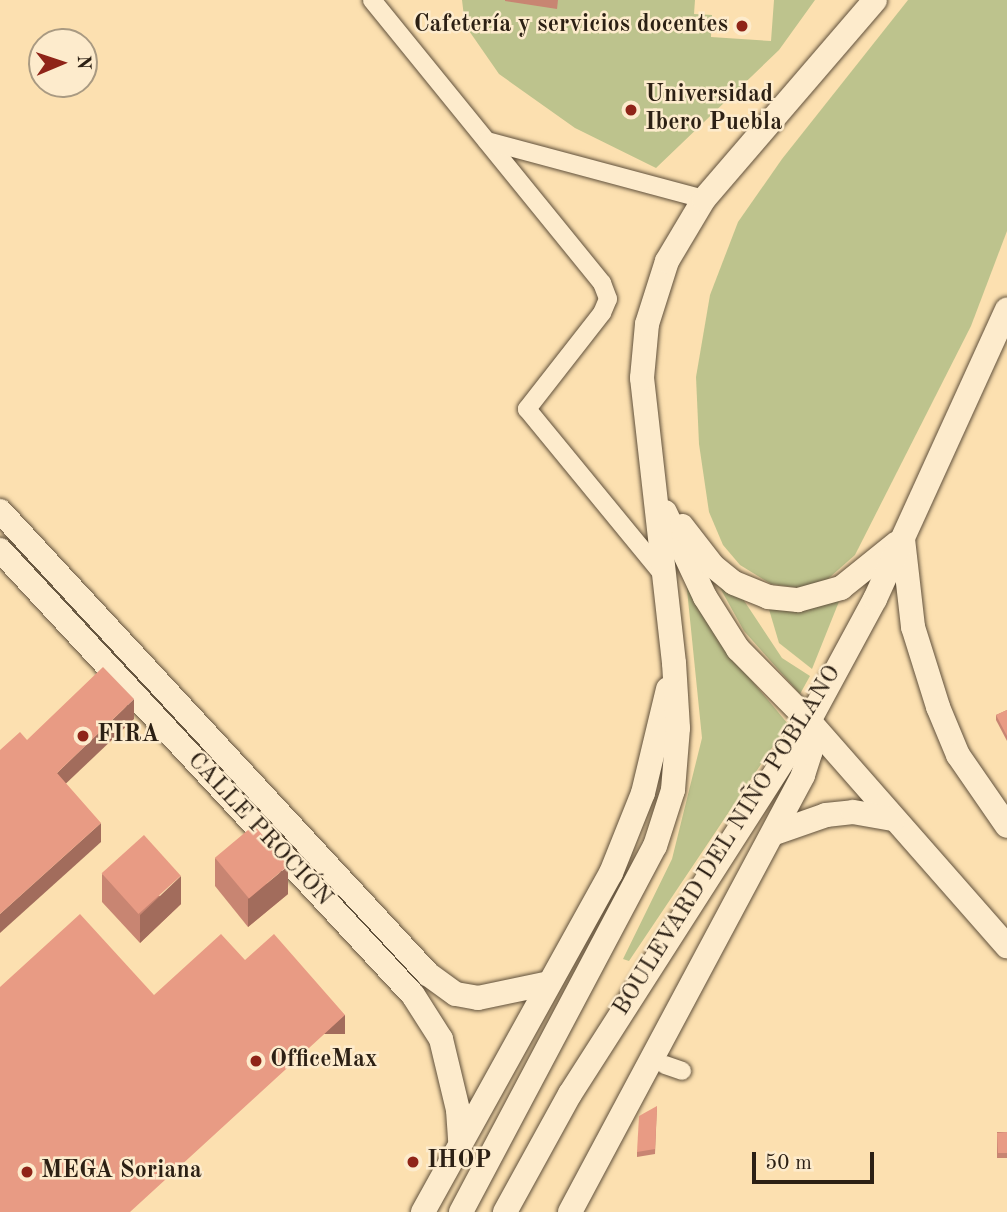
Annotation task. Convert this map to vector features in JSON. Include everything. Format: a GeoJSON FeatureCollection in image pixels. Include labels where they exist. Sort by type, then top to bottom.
{"type":"FeatureCollection","features":[{"type":"Feature","properties":{"kind":"main road","name":"BOULEVARD DEL NIÑO POBLANO"},"geometry":{"type":"LineString","coordinates":[[461,1212],[655,846],[673,790],[678,728],[674,663],[642,378],[647,324],[667,261],[704,199],[875,0]]}},
{"type":"Feature","properties":{"kind":"main road","name":"BOULEVARD DEL NIÑO POBLANO"},"geometry":{"type":"LineString","coordinates":[[505,1212],[570,1094],[809,721],[903,538],[1007,310]]}},
{"type":"Feature","properties":{"kind":"main road"},"geometry":{"type":"LineString","coordinates":[[656,492],[713,566],[734,583],[768,597],[799,600],[841,588],[903,538]]}},
{"type":"Feature","properties":{"kind":"main road"},"geometry":{"type":"LineString","coordinates":[[656,492],[705,597],[738,649],[809,721],[893,819],[1003,939]]}},
{"type":"Feature","properties":{"kind":"main road","name":"CALLE PROCIÓN"},"geometry":{"type":"LineString","coordinates":[[0,511],[428,974],[456,994],[478,998],[549,983]]}},
{"type":"Feature","properties":{"kind":"main road"},"geometry":{"type":"LineString","coordinates":[[903,538],[914,627],[938,707],[958,755],[1007,826]]}},
{"type":"Feature","properties":{"kind":"main road","name":"CALLE PROCIÓN"},"geometry":{"type":"LineString","coordinates":[[0,550],[413,995],[441,1039],[458,1110],[460,1140]]}},
{"type":"Feature","properties":{"kind":"main road"},"geometry":{"type":"LineString","coordinates":[[48,601],[67,583]]}},
{"type":"Feature","properties":{"kind":"main road"},"geometry":{"type":"LineString","coordinates":[[423,1212],[460,1140],[611,873],[638,805],[674,663]]}},
{"type":"Feature","properties":{"kind":"main road"},"geometry":{"type":"LineString","coordinates":[[570,1212],[775,833],[803,775],[810,753],[809,721]]}},
{"type":"Feature","properties":{"kind":"main road"},"geometry":{"type":"LineString","coordinates":[[775,833],[806,820],[840,814],[893,819]]}},
{"type":"Feature","properties":{"kind":"street"},"geometry":{"type":"LineString","coordinates":[[372,0],[602,283],[608,299],[602,313],[527,409],[666,579]]}},
{"type":"Feature","properties":{"kind":"street"},"geometry":{"type":"LineString","coordinates":[[487,141],[704,199]]}},
{"type":"Feature","properties":{"kind":"green space","name":"Universidad Ibero Puebla"},"geometry":{"type":"Polygon","coordinates":[[[462,0],[695,0],[694,14],[712,15],[711,37],[771,41],[774,0],[815,0],[779,50],[656,168],[575,128],[499,74],[465,25],[462,0]]]}},
{"type":"Feature","properties":{"kind":"green space"},"geometry":{"type":"Polygon","coordinates":[[[908,0],[1007,0],[1007,231],[971,326],[855,555],[821,585],[801,588],[771,584],[740,565],[723,545],[709,512],[699,444],[696,377],[710,295],[738,222],[782,159],[908,0]]]}},
{"type":"Feature","properties":{"kind":"green space"},"geometry":{"type":"Polygon","coordinates":[[[714,577],[741,596],[782,658],[810,676],[800,694],[744,631],[714,577]]]}},
{"type":"Feature","properties":{"kind":"green space"},"geometry":{"type":"Polygon","coordinates":[[[686,580],[743,670],[788,724],[629,961],[623,959],[672,859],[702,738],[686,580]]]}},
{"type":"Feature","properties":{"kind":"green space"},"geometry":{"type":"Polygon","coordinates":[[[840,599],[812,669],[779,643],[768,606],[840,599]]]}},
{"type":"Feature","properties":{"kind":"building"},"geometry":{"type":"Polygon","coordinates":[[[103,667],[134,699],[57,773],[101,823],[0,914],[0,750],[20,732],[27,740],[103,667]]]}},
{"type":"Feature","properties":{"kind":"building"},"geometry":{"type":"Polygon","coordinates":[[[1007,710],[1007,736],[996,715],[1007,710]]]}},
{"type":"Feature","properties":{"kind":"building"},"geometry":{"type":"Polygon","coordinates":[[[254,825],[288,866],[249,898],[215,858],[254,825]]]}},
{"type":"Feature","properties":{"kind":"building"},"geometry":{"type":"Polygon","coordinates":[[[144,835],[181,876],[138,914],[102,873],[144,835]]]}},
{"type":"Feature","properties":{"kind":"building"},"geometry":{"type":"Polygon","coordinates":[[[80,914],[154,995],[221,934],[245,960],[274,934],[345,1015],[130,1212],[0,1212],[0,987],[80,914]]]}},
{"type":"Feature","properties":{"kind":"building"},"geometry":{"type":"Polygon","coordinates":[[[657,1106],[655,1149],[637,1152],[639,1116],[657,1106]]]}},
{"type":"Feature","properties":{"kind":"building"},"geometry":{"type":"Polygon","coordinates":[[[1007,1132],[1007,1153],[998,1153],[997,1133],[1007,1132]]]}},
{"type":"Feature","properties":{"kind":"place","name":"Cafetería y servicios docentes"},"geometry":{"type":"Point","coordinates":[742,26]}},
{"type":"Feature","properties":{"kind":"place","name":"Universidad Ibero Puebla"},"geometry":{"type":"Point","coordinates":[631,110]}},
{"type":"Feature","properties":{"kind":"place","name":"FIRA"},"geometry":{"type":"Point","coordinates":[83,736]}},
{"type":"Feature","properties":{"kind":"place","name":"OfficeMax"},"geometry":{"type":"Point","coordinates":[256,1061]}},
{"type":"Feature","properties":{"kind":"place","name":"IHOP"},"geometry":{"type":"Point","coordinates":[413,1162]}},
{"type":"Feature","properties":{"kind":"place","name":"MEGA Soriana"},"geometry":{"type":"Point","coordinates":[27,1172]}}]}
